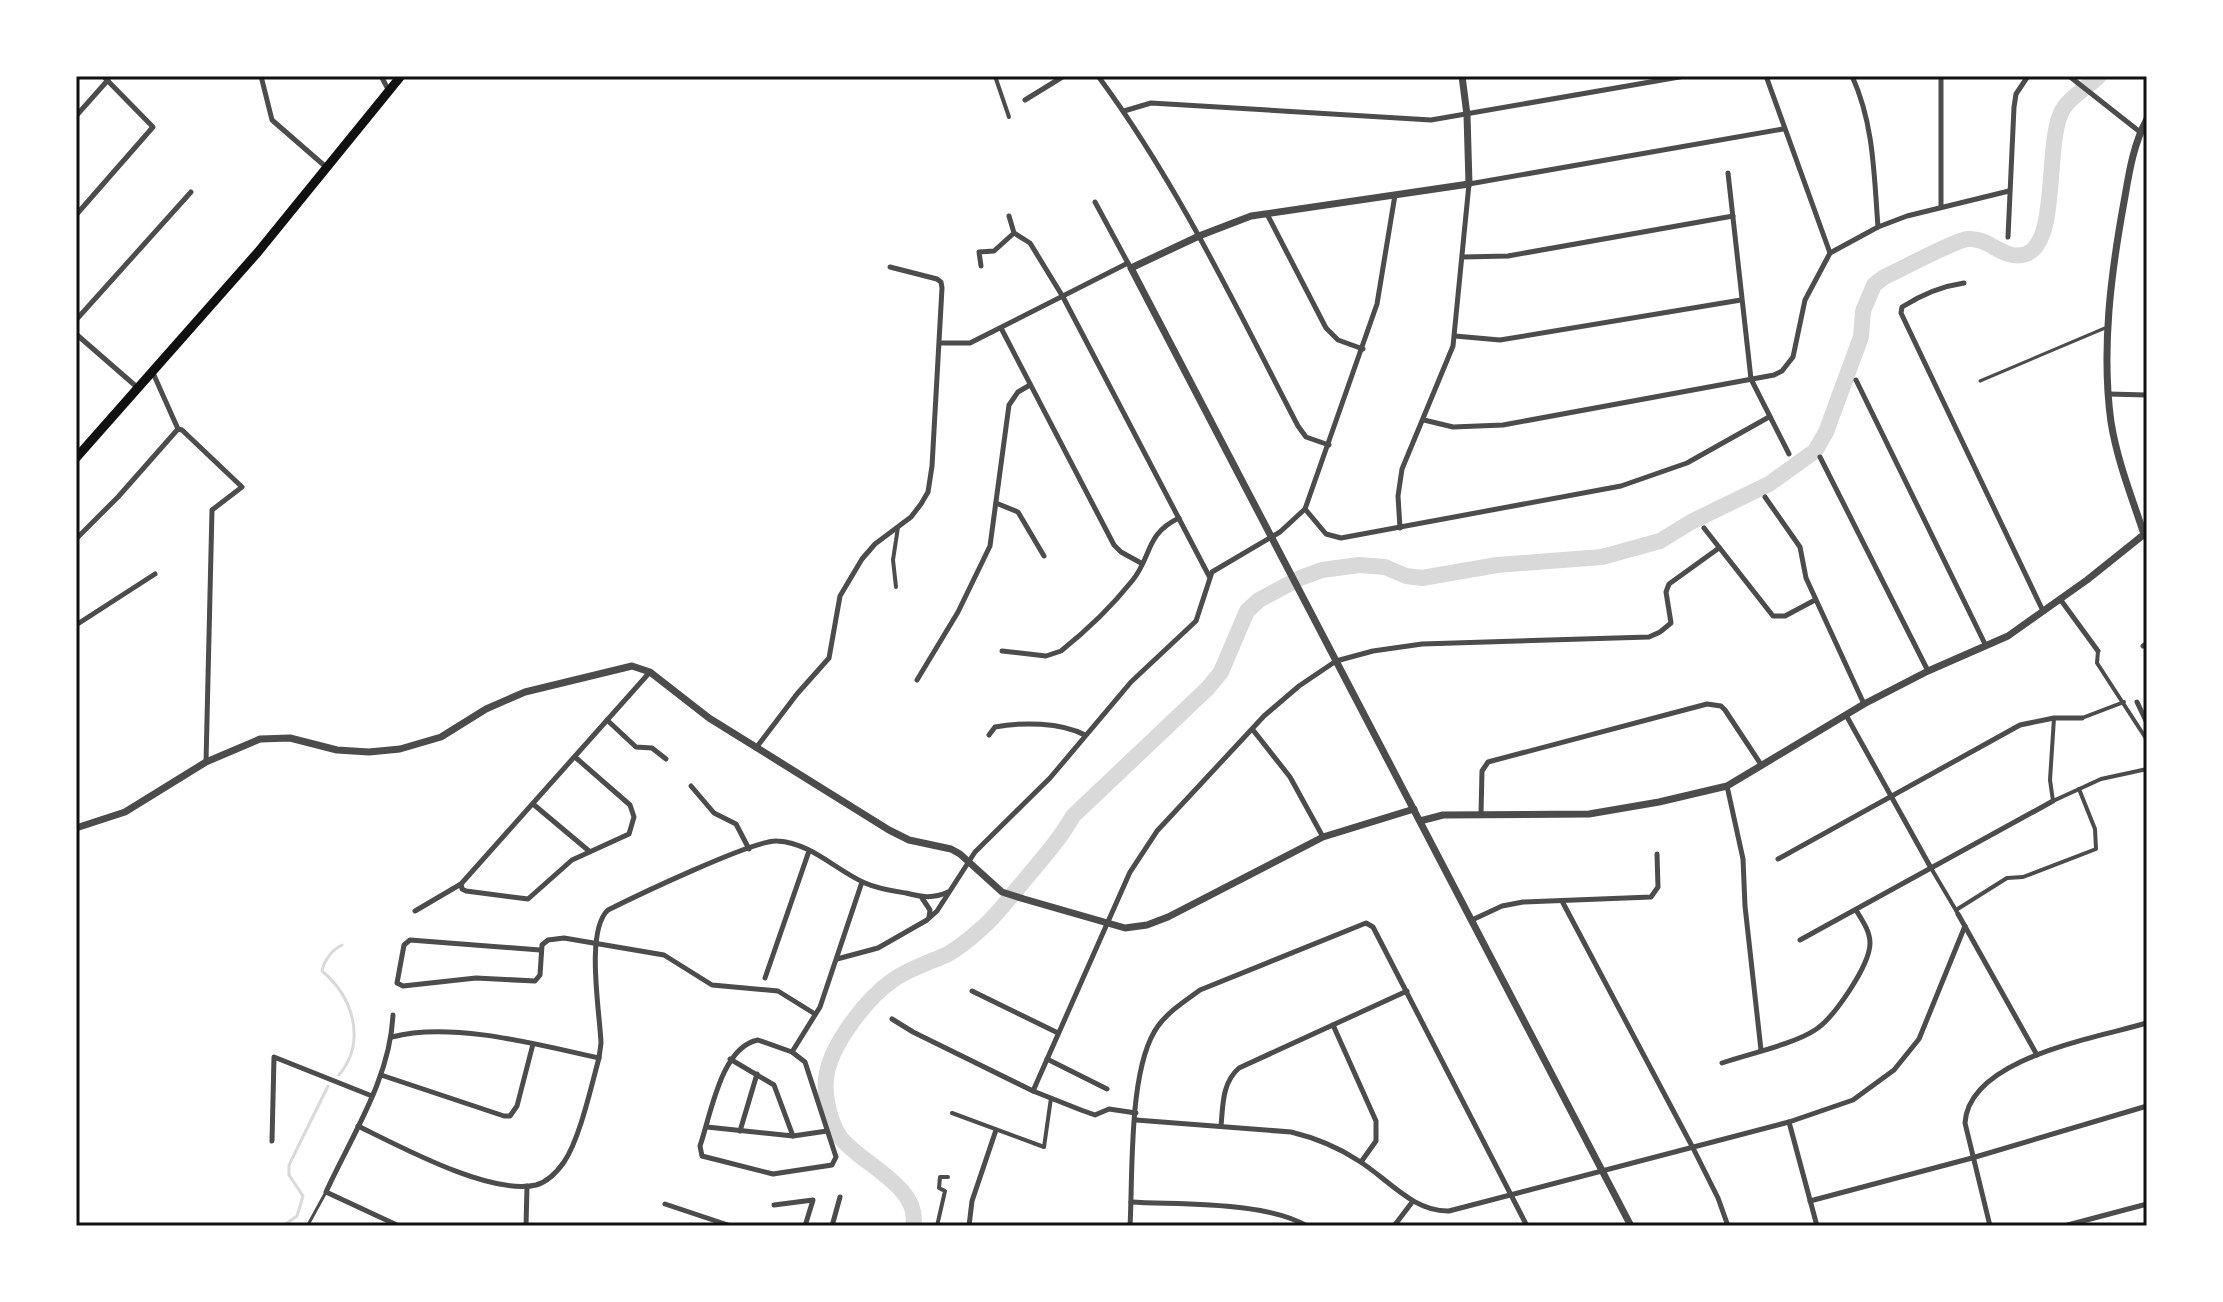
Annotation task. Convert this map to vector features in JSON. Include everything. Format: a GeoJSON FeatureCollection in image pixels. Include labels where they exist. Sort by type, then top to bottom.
{"type":"FeatureCollection","features":[{"type":"Feature","properties":{"kind":"main road"},"geometry":{"type":"LineString","coordinates":[[76,458],[258,252],[401,76]]}},
{"type":"Feature","properties":{"kind":"street"},"geometry":{"type":"LineString","coordinates":[[261,76],[272,120],[326,167]]}},
{"type":"Feature","properties":{"kind":"street"},"geometry":{"type":"LineString","coordinates":[[381,76],[389,91]]}},
{"type":"Feature","properties":{"kind":"street"},"geometry":{"type":"LineString","coordinates":[[995,76],[1009,117]]}},
{"type":"Feature","properties":{"kind":"street"},"geometry":{"type":"LineString","coordinates":[[1025,100],[1064,76]]}},
{"type":"Feature","properties":{"kind":"street"},"geometry":{"type":"LineString","coordinates":[[1098,76],[1124,111],[1199,236],[1298,426],[1306,437],[1329,445]]}},
{"type":"Feature","properties":{"kind":"street"},"geometry":{"type":"LineString","coordinates":[[1400,528],[1398,496],[1402,469],[1455,336],[1469,184],[1467,115],[1462,76]]}},
{"type":"Feature","properties":{"kind":"street"},"geometry":{"type":"LineString","coordinates":[[1124,111],[1151,103],[1431,120],[1685,76]]}},
{"type":"Feature","properties":{"kind":"street"},"geometry":{"type":"LineString","coordinates":[[1766,76],[1830,253]]}},
{"type":"Feature","properties":{"kind":"street"},"geometry":{"type":"LineString","coordinates":[[1852,76],[1861,97],[1872,142],[1878,227]]}},
{"type":"Feature","properties":{"kind":"street"},"geometry":{"type":"LineString","coordinates":[[1941,76],[1941,206]]}},
{"type":"Feature","properties":{"kind":"street"},"geometry":{"type":"LineString","coordinates":[[2008,237],[2014,107],[2016,94],[2028,76]]}},
{"type":"Feature","properties":{"kind":"street"},"geometry":{"type":"LineString","coordinates":[[76,116],[105,78],[153,127],[76,215]]}},
{"type":"Feature","properties":{"kind":"street"},"geometry":{"type":"LineString","coordinates":[[2071,78],[2140,132]]}},
{"type":"Feature","properties":{"kind":"street"},"geometry":{"type":"LineString","coordinates":[[1420,821],[1443,815],[1589,814],[1727,786],[1864,704],[2018,630],[2146,533],[2114,439],[2108,394],[2109,327],[2116,245],[2132,154],[2147,119]]}},
{"type":"Feature","properties":{"kind":"street"},"geometry":{"type":"LineString","coordinates":[[940,343],[966,344],[1130,266],[1236,221],[1267,213],[1469,184],[1783,129]]}},
{"type":"Feature","properties":{"kind":"street"},"geometry":{"type":"LineString","coordinates":[[1728,173],[1751,379],[1789,454]]}},
{"type":"Feature","properties":{"kind":"street"},"geometry":{"type":"LineString","coordinates":[[1424,420],[1462,428],[1503,425],[1774,375],[1788,366],[1797,347],[1805,300],[1830,253],[1878,227],[1941,206],[2009,191]]}},
{"type":"Feature","properties":{"kind":"street"},"geometry":{"type":"LineString","coordinates":[[76,320],[191,192]]}},
{"type":"Feature","properties":{"kind":"street"},"geometry":{"type":"LineString","coordinates":[[837,959],[878,948],[929,918],[968,861],[1050,778],[1131,682],[1196,621],[1209,576],[1271,537],[1305,509],[1381,290],[1395,194]]}},
{"type":"Feature","properties":{"kind":"street"},"geometry":{"type":"LineString","coordinates":[[1095,202],[1631,1226]]}},
{"type":"Feature","properties":{"kind":"street"},"geometry":{"type":"LineString","coordinates":[[1267,213],[1326,328],[1338,340],[1363,349]]}},
{"type":"Feature","properties":{"kind":"street"},"geometry":{"type":"LineString","coordinates":[[1009,216],[1014,233],[1030,243],[1063,297],[1209,576]]}},
{"type":"Feature","properties":{"kind":"street"},"geometry":{"type":"LineString","coordinates":[[1463,257],[1508,256],[1733,216]]}},
{"type":"Feature","properties":{"kind":"street"},"geometry":{"type":"LineString","coordinates":[[981,266],[979,252],[994,251],[1014,233]]}},
{"type":"Feature","properties":{"kind":"street"},"geometry":{"type":"LineString","coordinates":[[756,748],[829,658],[840,596],[862,559],[921,504],[931,479],[941,282],[890,267]]}},
{"type":"Feature","properties":{"kind":"street"},"geometry":{"type":"LineString","coordinates":[[1964,283],[1936,290],[1910,302],[1902,307],[1901,313],[2043,611]]}},
{"type":"Feature","properties":{"kind":"street"},"geometry":{"type":"LineString","coordinates":[[1455,336],[1500,340],[1741,300]]}},
{"type":"Feature","properties":{"kind":"street"},"geometry":{"type":"LineString","coordinates":[[1001,328],[1114,545],[1141,563]]}},
{"type":"Feature","properties":{"kind":"street"},"geometry":{"type":"LineString","coordinates":[[76,334],[139,388]]}},
{"type":"Feature","properties":{"kind":"street"},"geometry":{"type":"LineString","coordinates":[[153,373],[178,429],[242,487],[212,510],[206,762]]}},
{"type":"Feature","properties":{"kind":"street"},"geometry":{"type":"LineString","coordinates":[[1856,380],[1986,647]]}},
{"type":"Feature","properties":{"kind":"street"},"geometry":{"type":"LineString","coordinates":[[917,680],[958,612],[990,546],[1009,405],[1018,392],[1030,385]]}},
{"type":"Feature","properties":{"kind":"street"},"geometry":{"type":"LineString","coordinates":[[2108,394],[2147,395]]}},
{"type":"Feature","properties":{"kind":"street"},"geometry":{"type":"LineString","coordinates":[[1305,509],[1326,534],[1338,538],[1621,486],[1687,463],[1769,417]]}},
{"type":"Feature","properties":{"kind":"street"},"geometry":{"type":"LineString","coordinates":[[76,539],[178,429]]}},
{"type":"Feature","properties":{"kind":"street"},"geometry":{"type":"LineString","coordinates":[[1820,457],[1928,671]]}},
{"type":"Feature","properties":{"kind":"street"},"geometry":{"type":"LineString","coordinates":[[1765,497],[1800,547],[1806,578],[1864,704]]}},
{"type":"Feature","properties":{"kind":"street"},"geometry":{"type":"LineString","coordinates":[[996,503],[1018,512],[1044,556]]}},
{"type":"Feature","properties":{"kind":"street"},"geometry":{"type":"LineString","coordinates":[[1002,651],[1046,656],[1061,651],[1135,579],[1151,540],[1179,518]]}},
{"type":"Feature","properties":{"kind":"street"},"geometry":{"type":"LineString","coordinates":[[896,587],[893,560],[898,527]]}},
{"type":"Feature","properties":{"kind":"street"},"geometry":{"type":"LineString","coordinates":[[1704,528],[1773,616],[1785,616],[1815,600]]}},
{"type":"Feature","properties":{"kind":"street"},"geometry":{"type":"LineString","coordinates":[[1033,1091],[1130,872],[1157,831],[1299,686],[1336,661],[1373,651],[1422,644],[1649,637],[1671,623],[1667,587],[1719,548]]}},
{"type":"Feature","properties":{"kind":"street"},"geometry":{"type":"LineString","coordinates":[[76,625],[155,574]]}},
{"type":"Feature","properties":{"kind":"street"},"geometry":{"type":"LineString","coordinates":[[2060,599],[2098,651],[2097,663],[2147,740]]}},
{"type":"Feature","properties":{"kind":"street"},"geometry":{"type":"LineString","coordinates":[[76,828],[125,812],[206,762],[242,745],[280,737],[337,750],[369,752],[400,749],[441,737],[486,709],[525,692],[626,666],[637,666],[650,672],[700,712],[898,835],[951,849],[1002,892],[1125,928],[1158,921],[1323,837],[1414,809]]}},
{"type":"Feature","properties":{"kind":"street"},"geometry":{"type":"LineString","coordinates":[[415,911],[461,884],[650,672]]}},
{"type":"Feature","properties":{"kind":"street"},"geometry":{"type":"LineString","coordinates":[[1778,859],[2020,725],[2054,718],[2082,718],[2124,702]]}},
{"type":"Feature","properties":{"kind":"street"},"geometry":{"type":"LineString","coordinates":[[2137,702],[2147,723]]}},
{"type":"Feature","properties":{"kind":"street"},"geometry":{"type":"LineString","coordinates":[[1481,814],[1482,771],[1488,762],[1707,704],[1721,706],[1725,710],[1762,766]]}},
{"type":"Feature","properties":{"kind":"street"},"geometry":{"type":"LineString","coordinates":[[1846,715],[2037,1055]]}},
{"type":"Feature","properties":{"kind":"street"},"geometry":{"type":"LineString","coordinates":[[2053,801],[2050,780],[2054,718]]}},
{"type":"Feature","properties":{"kind":"street"},"geometry":{"type":"LineString","coordinates":[[607,720],[636,747],[652,748],[666,759]]}},
{"type":"Feature","properties":{"kind":"street"},"geometry":{"type":"LineString","coordinates":[[989,735],[993,726],[1065,727],[1085,735]]}},
{"type":"Feature","properties":{"kind":"street"},"geometry":{"type":"LineString","coordinates":[[1253,730],[1290,777],[1323,837]]}},
{"type":"Feature","properties":{"kind":"street"},"geometry":{"type":"LineString","coordinates":[[461,884],[466,891],[528,899],[572,860],[629,834],[634,817],[630,805],[575,757]]}},
{"type":"Feature","properties":{"kind":"street"},"geometry":{"type":"LineString","coordinates":[[1800,940],[2053,801],[2101,779],[2147,769]]}},
{"type":"Feature","properties":{"kind":"street"},"geometry":{"type":"LineString","coordinates":[[691,786],[714,813],[736,824],[749,849]]}},
{"type":"Feature","properties":{"kind":"street"},"geometry":{"type":"LineString","coordinates":[[1727,786],[1743,859],[1745,906],[1761,1050]]}},
{"type":"Feature","properties":{"kind":"street"},"geometry":{"type":"LineString","coordinates":[[1957,912],[2007,878],[2023,877],[2096,849],[2095,829],[2079,789]]}},
{"type":"Feature","properties":{"kind":"street"},"geometry":{"type":"LineString","coordinates":[[533,804],[589,851]]}},
{"type":"Feature","properties":{"kind":"street"},"geometry":{"type":"LineString","coordinates":[[358,1126],[466,1175],[527,1186],[539,1184],[551,1177],[570,1151],[599,1058],[597,944],[601,921],[608,910],[749,849],[778,841],[826,858],[862,882],[922,897],[940,896],[948,891]]}},
{"type":"Feature","properties":{"kind":"street"},"geometry":{"type":"LineString","coordinates":[[765,978],[809,851]]}},
{"type":"Feature","properties":{"kind":"street"},"geometry":{"type":"LineString","coordinates":[[1472,920],[1511,904],[1651,897],[1658,887],[1657,854]]}},
{"type":"Feature","properties":{"kind":"street"},"geometry":{"type":"LineString","coordinates":[[792,1052],[815,1014],[862,882]]}},
{"type":"Feature","properties":{"kind":"street"},"geometry":{"type":"LineString","coordinates":[[922,897],[930,910],[929,918]]}},
{"type":"Feature","properties":{"kind":"street"},"geometry":{"type":"LineString","coordinates":[[1562,901],[1693,1148],[1728,1226]]}},
{"type":"Feature","properties":{"kind":"street"},"geometry":{"type":"LineString","coordinates":[[1722,1063],[1816,1030],[1850,990],[1870,947],[1869,933],[1856,910]]}},
{"type":"Feature","properties":{"kind":"street"},"geometry":{"type":"LineString","coordinates":[[1130,1226],[1136,1117],[1144,1056],[1149,1040],[1159,1025],[1177,1006],[1200,990],[1369,923],[1527,1226]]}},
{"type":"Feature","properties":{"kind":"street"},"geometry":{"type":"LineString","coordinates":[[892,1019],[1033,1091],[1091,1114],[1109,1109],[1136,1117],[1291,1132],[1337,1147],[1413,1201],[1430,1209],[1449,1211],[1789,1122],[1853,1100],[1880,1082],[1906,1058],[1919,1039],[1965,926]]}},
{"type":"Feature","properties":{"kind":"street"},"geometry":{"type":"LineString","coordinates":[[540,950],[410,940],[404,945],[397,983],[403,986],[476,978],[531,982],[540,975],[540,950],[545,942],[564,938],[664,955],[712,985],[778,991],[815,1014]]}},
{"type":"Feature","properties":{"kind":"street"},"geometry":{"type":"LineString","coordinates":[[972,991],[1058,1033]]}},
{"type":"Feature","properties":{"kind":"street"},"geometry":{"type":"LineString","coordinates":[[1221,1126],[1225,1088],[1233,1073],[1248,1063],[1407,991]]}},
{"type":"Feature","properties":{"kind":"street"},"geometry":{"type":"LineString","coordinates":[[393,1015],[392,1037],[381,1075],[326,1192],[399,1226]]}},
{"type":"Feature","properties":{"kind":"street"},"geometry":{"type":"LineString","coordinates":[[1990,1226],[1965,1123],[1972,1098],[1995,1075],[2037,1055],[2147,1023]]}},
{"type":"Feature","properties":{"kind":"street"},"geometry":{"type":"LineString","coordinates":[[1333,1025],[1376,1121],[1376,1141],[1361,1162]]}},
{"type":"Feature","properties":{"kind":"street"},"geometry":{"type":"LineString","coordinates":[[392,1037],[420,1033],[465,1034],[599,1058]]}},
{"type":"Feature","properties":{"kind":"street"},"geometry":{"type":"LineString","coordinates":[[758,1040],[792,1052],[805,1062],[836,1157],[832,1165],[773,1174],[702,1156],[700,1146],[730,1059],[744,1045],[758,1040]]}},
{"type":"Feature","properties":{"kind":"street"},"geometry":{"type":"LineString","coordinates":[[381,1075],[510,1116],[517,1106],[533,1044]]}},
{"type":"Feature","properties":{"kind":"street"},"geometry":{"type":"LineString","coordinates":[[272,1141],[274,1057],[372,1096]]}},
{"type":"Feature","properties":{"kind":"street"},"geometry":{"type":"LineString","coordinates":[[730,1059],[774,1085],[793,1136]]}},
{"type":"Feature","properties":{"kind":"street"},"geometry":{"type":"LineString","coordinates":[[1047,1059],[1107,1089]]}},
{"type":"Feature","properties":{"kind":"street"},"geometry":{"type":"LineString","coordinates":[[740,1131],[757,1074]]}},
{"type":"Feature","properties":{"kind":"street"},"geometry":{"type":"LineString","coordinates":[[952,1113],[1044,1147],[1051,1098]]}},
{"type":"Feature","properties":{"kind":"street"},"geometry":{"type":"LineString","coordinates":[[1810,1201],[1972,1158],[2147,1106]]}},
{"type":"Feature","properties":{"kind":"street"},"geometry":{"type":"LineString","coordinates":[[1789,1122],[1817,1226]]}},
{"type":"Feature","properties":{"kind":"street"},"geometry":{"type":"LineString","coordinates":[[707,1127],[793,1136],[827,1131]]}},
{"type":"Feature","properties":{"kind":"street"},"geometry":{"type":"LineString","coordinates":[[969,1226],[972,1201],[996,1130]]}},
{"type":"Feature","properties":{"kind":"street"},"geometry":{"type":"LineString","coordinates":[[937,1226],[945,1191],[939,1188],[940,1177],[948,1177]]}},
{"type":"Feature","properties":{"kind":"street"},"geometry":{"type":"LineString","coordinates":[[526,1226],[527,1186]]}},
{"type":"Feature","properties":{"kind":"street"},"geometry":{"type":"LineString","coordinates":[[832,1226],[840,1197]]}},
{"type":"Feature","properties":{"kind":"street"},"geometry":{"type":"LineString","coordinates":[[774,1205],[813,1200],[805,1226]]}},
{"type":"Feature","properties":{"kind":"street"},"geometry":{"type":"LineString","coordinates":[[1394,1226],[1413,1201]]}},
{"type":"Feature","properties":{"kind":"street"},"geometry":{"type":"LineString","coordinates":[[1131,1202],[1243,1209],[1282,1215],[1307,1226]]}},
{"type":"Feature","properties":{"kind":"street"},"geometry":{"type":"LineString","coordinates":[[665,1204],[716,1224],[731,1226]]}},
{"type":"Feature","properties":{"kind":"street"},"geometry":{"type":"LineString","coordinates":[[2064,1226],[2147,1204]]}},
{"type":"Feature","properties":{"kind":"lane"},"geometry":{"type":"LineString","coordinates":[[1980,381],[2109,327]]}},
{"type":"Feature","properties":{"kind":"lane"},"geometry":{"type":"LineString","coordinates":[[309,1223],[326,1192]]}},
{"type":"Feature","properties":{"kind":"waterway"},"geometry":{"type":"LineString","coordinates":[[913,1226],[913,1212],[908,1199],[887,1177],[849,1147],[833,1124],[826,1079],[834,1052],[851,1024],[883,988],[906,972],[952,951],[993,918],[1049,851],[1073,816],[1208,688],[1221,672],[1247,611],[1259,600],[1322,570],[1359,565],[1385,567],[1406,576],[1422,578],[1497,565],[1602,557],[1660,541],[1691,522],[1769,484],[1815,451],[1826,432],[1861,337],[1863,311],[1874,285],[1884,277],[1968,239],[1976,239],[2018,256],[2037,246],[2048,211],[2057,124],[2066,104],[2099,76]]}},
{"type":"Feature","properties":{"kind":"waterway"},"geometry":{"type":"LineString","coordinates":[[339,1075],[353,1048],[353,1020],[342,993],[322,971],[329,955],[342,945]]}},
{"type":"Feature","properties":{"kind":"waterway"},"geometry":{"type":"LineString","coordinates":[[283,1226],[297,1216],[303,1196],[289,1175],[289,1165],[328,1086]]}}]}
